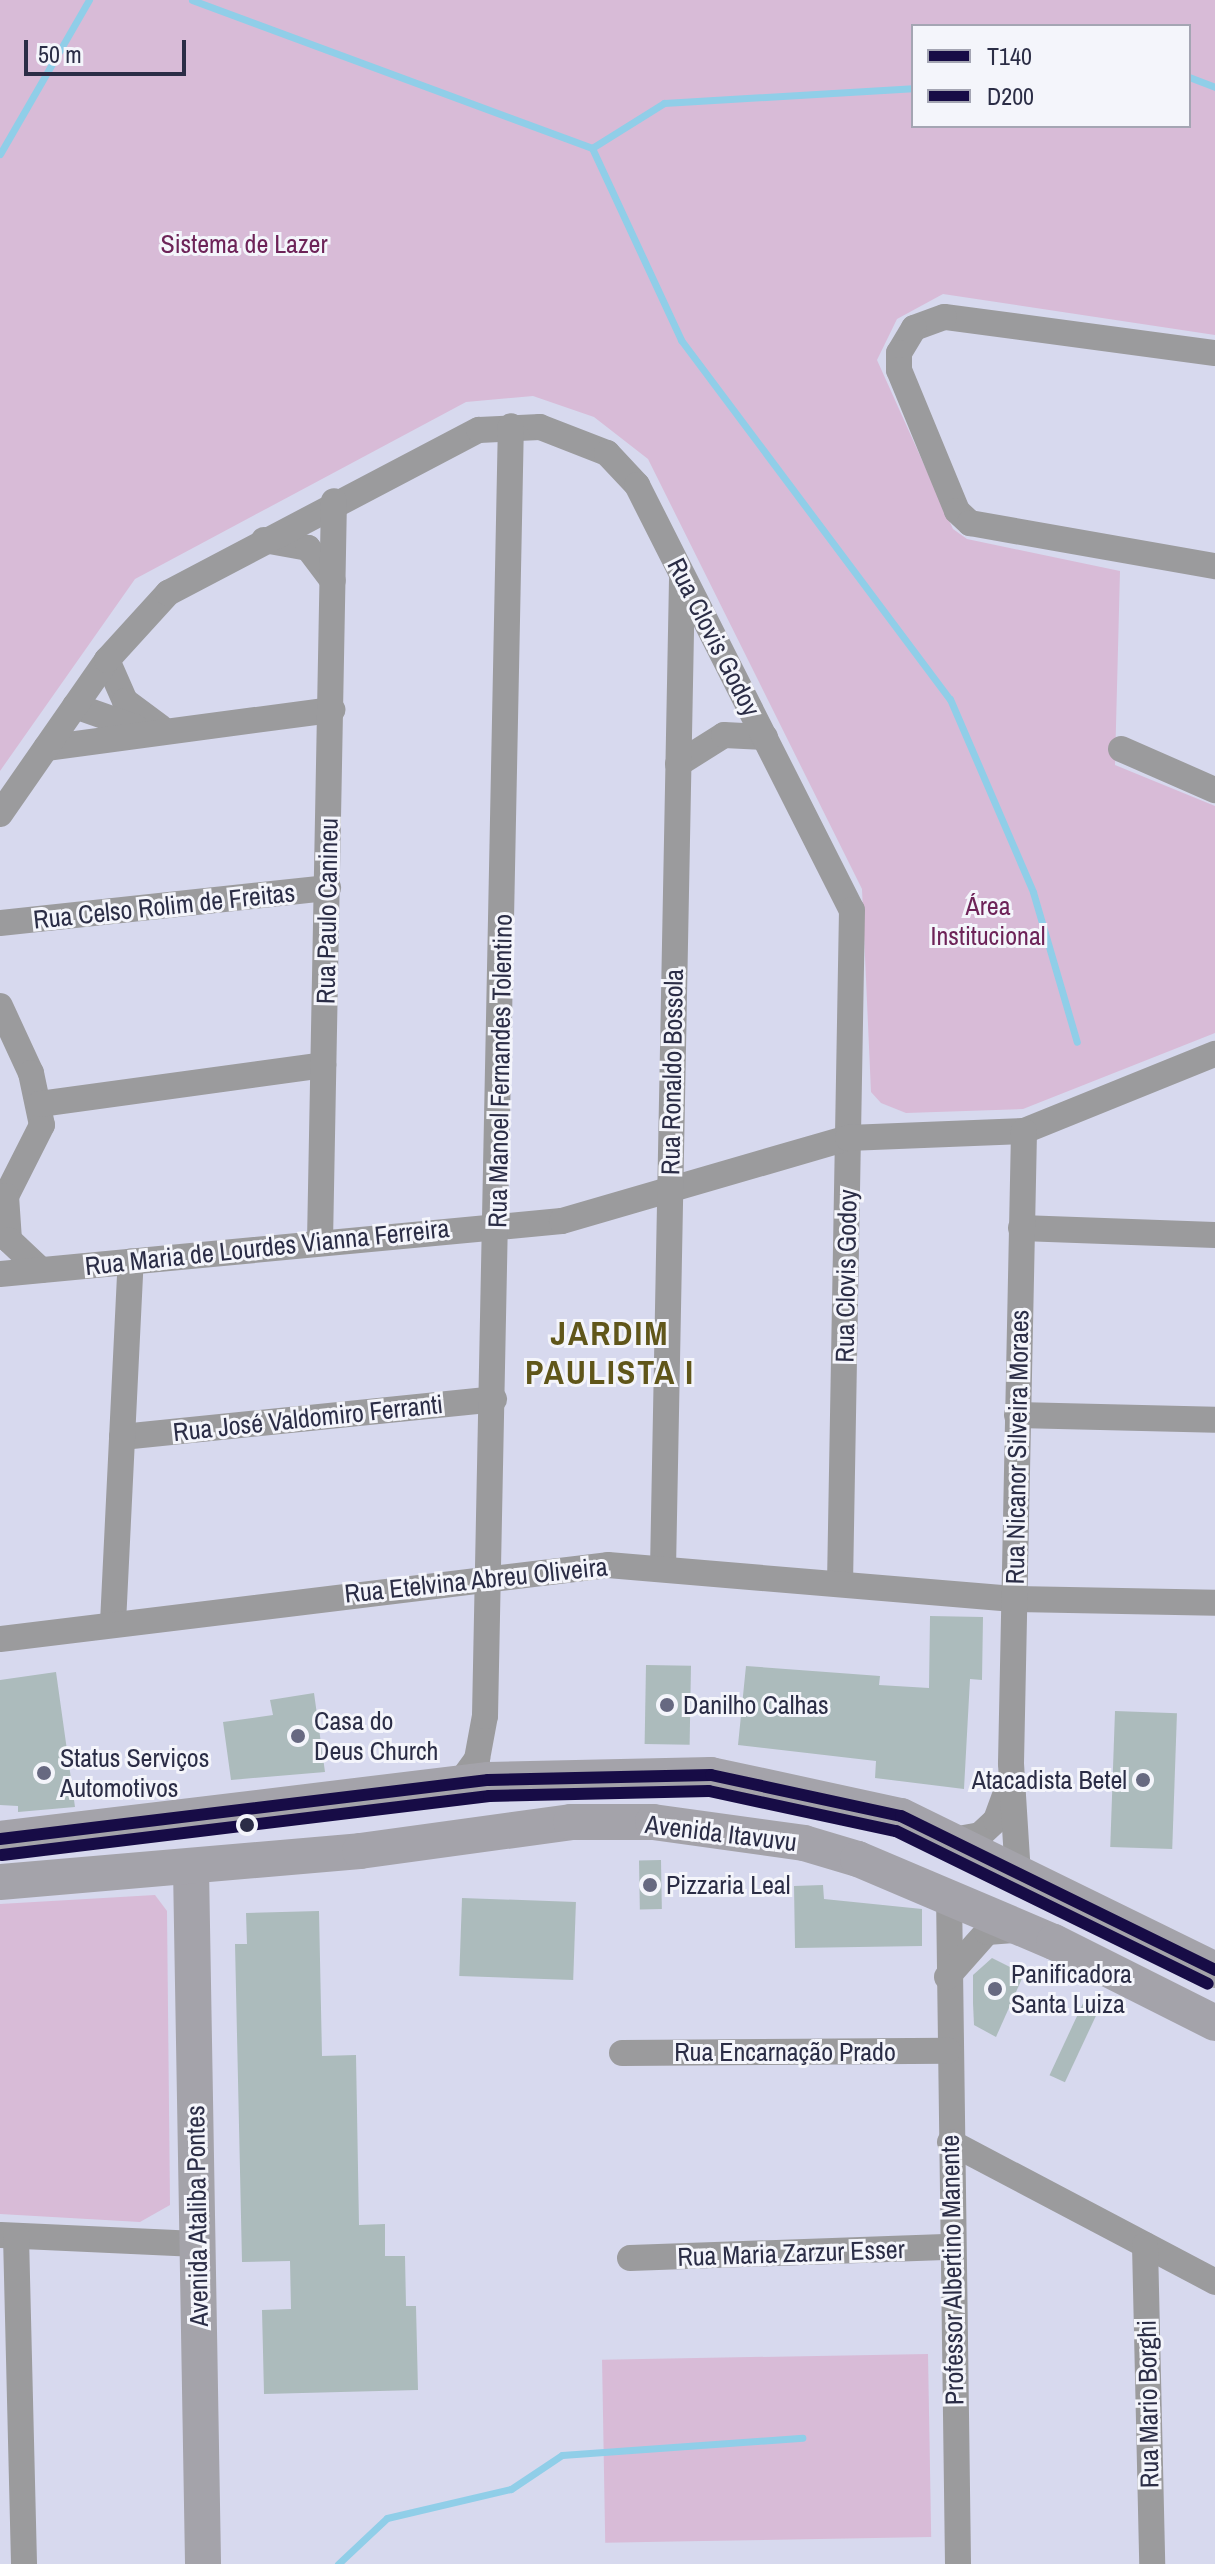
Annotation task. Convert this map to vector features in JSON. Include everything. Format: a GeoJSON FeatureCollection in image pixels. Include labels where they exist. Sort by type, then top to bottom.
{"type":"FeatureCollection","features":[{"type":"Feature","properties":{"kind":"main road","name":"Avenida Itavuvu"},"geometry":{"type":"LineString","coordinates":[[0,1839],[111,1830],[520,1777],[711,1775],[873,1808],[964,1843],[1018,1875],[1215,1970]]}},
{"type":"Feature","properties":{"kind":"main road","name":"Avenida Itavuvu"},"geometry":{"type":"LineString","coordinates":[[0,1882],[191,1868],[571,1822],[653,1822],[804,1843],[949,1894],[1215,2023]]}},
{"type":"Feature","properties":{"kind":"main road","name":"Avenida Itavuvu"},"geometry":{"type":"LineString","coordinates":[[111,1830],[177,1851],[191,1868]]}},
{"type":"Feature","properties":{"kind":"main road"},"geometry":{"type":"LineString","coordinates":[[949,1894],[964,1843]]}},
{"type":"Feature","properties":{"kind":"main road","name":"Avenida Ataliba Pontes"},"geometry":{"type":"LineString","coordinates":[[191,1868],[203,2564]]}},
{"type":"Feature","properties":{"kind":"main road"},"geometry":{"type":"LineString","coordinates":[[1018,1875],[1041,1936]]}},
{"type":"Feature","properties":{"kind":"street"},"geometry":{"type":"LineString","coordinates":[[1215,353],[944,317],[926,320],[907,337],[899,370],[957,511],[987,532],[1215,566]]}},
{"type":"Feature","properties":{"kind":"street","name":"Rua Clovis Godoy"},"geometry":{"type":"LineString","coordinates":[[0,814],[107,660],[155,602],[334,501],[452,441],[511,426],[575,434],[607,453],[637,485],[852,910],[840,1582]]}},
{"type":"Feature","properties":{"kind":"street","name":"Rua Manoel Fernandes Tolentino"},"geometry":{"type":"LineString","coordinates":[[459,1784],[477,1759],[485,1716],[498,1225],[511,426]]}},
{"type":"Feature","properties":{"kind":"street","name":"Rua Paulo Canineu"},"geometry":{"type":"LineString","coordinates":[[320,1242],[334,501]]}},
{"type":"Feature","properties":{"kind":"street"},"geometry":{"type":"LineString","coordinates":[[264,540],[308,548],[333,581]]}},
{"type":"Feature","properties":{"kind":"street","name":"Rua Ronaldo Bossola"},"geometry":{"type":"LineString","coordinates":[[663,1569],[682,576]]}},
{"type":"Feature","properties":{"kind":"street"},"geometry":{"type":"LineString","coordinates":[[107,660],[125,701],[166,730]]}},
{"type":"Feature","properties":{"kind":"street"},"geometry":{"type":"LineString","coordinates":[[75,706],[109,723],[166,730]]}},
{"type":"Feature","properties":{"kind":"street"},"geometry":{"type":"LineString","coordinates":[[46,748],[332,710]]}},
{"type":"Feature","properties":{"kind":"street"},"geometry":{"type":"LineString","coordinates":[[678,764],[707,740],[740,733],[765,737]]}},
{"type":"Feature","properties":{"kind":"street"},"geometry":{"type":"LineString","coordinates":[[1121,749],[1215,790]]}},
{"type":"Feature","properties":{"kind":"street","name":"Rua Celso Rolim de Freitas"},"geometry":{"type":"LineString","coordinates":[[0,923],[328,888]]}},
{"type":"Feature","properties":{"kind":"street"},"geometry":{"type":"LineString","coordinates":[[0,1006],[40,1104],[38,1145],[2,1203],[9,1240],[41,1270]]}},
{"type":"Feature","properties":{"kind":"street","name":"Rua Maria de Lourdes Vianna Ferreira"},"geometry":{"type":"LineString","coordinates":[[0,1274],[562,1221],[670,1186],[848,1138],[1024,1131],[1094,1107],[1215,1054]]}},
{"type":"Feature","properties":{"kind":"street"},"geometry":{"type":"LineString","coordinates":[[40,1104],[323,1065]]}},
{"type":"Feature","properties":{"kind":"street"},"geometry":{"type":"LineString","coordinates":[[672,1131],[692,1158],[731,1171]]}},
{"type":"Feature","properties":{"kind":"street","name":"Rua Nicanor Silveira Moraes"},"geometry":{"type":"LineString","coordinates":[[1018,1875],[1011,1763],[1024,1131]]}},
{"type":"Feature","properties":{"kind":"street"},"geometry":{"type":"LineString","coordinates":[[622,1201],[659,1219],[669,1237]]}},
{"type":"Feature","properties":{"kind":"street"},"geometry":{"type":"LineString","coordinates":[[1021,1228],[1215,1235]]}},
{"type":"Feature","properties":{"kind":"street"},"geometry":{"type":"LineString","coordinates":[[113,1623],[131,1261]]}},
{"type":"Feature","properties":{"kind":"street"},"geometry":{"type":"LineString","coordinates":[[88,1265],[116,1283],[129,1312]]}},
{"type":"Feature","properties":{"kind":"street","name":"Rua José Valdomiro Ferranti"},"geometry":{"type":"LineString","coordinates":[[122,1437],[494,1399]]}},
{"type":"Feature","properties":{"kind":"street"},"geometry":{"type":"LineString","coordinates":[[1017,1415],[1215,1420]]}},
{"type":"Feature","properties":{"kind":"street","name":"Rua Etelvina Abreu Oliveira"},"geometry":{"type":"LineString","coordinates":[[0,1639],[490,1574],[608,1565],[840,1582],[1014,1599],[1215,1603]]}},
{"type":"Feature","properties":{"kind":"street","name":"Rua Manoel Fernandes Tolentino"},"geometry":{"type":"LineString","coordinates":[[485,1716],[495,1758],[520,1777]]}},
{"type":"Feature","properties":{"kind":"street","name":"Rua Nicanor Silveira Moraes"},"geometry":{"type":"LineString","coordinates":[[964,1843],[1006,1800],[1011,1763]]}},
{"type":"Feature","properties":{"kind":"street","name":"Professor Albertino Manente"},"geometry":{"type":"LineString","coordinates":[[949,1894],[947,1977],[958,2564]]}},
{"type":"Feature","properties":{"kind":"street"},"geometry":{"type":"LineString","coordinates":[[947,1977],[987,1932],[1041,1936]]}},
{"type":"Feature","properties":{"kind":"street","name":"Rua Encarnação Prado"},"geometry":{"type":"LineString","coordinates":[[622,2053],[948,2051]]}},
{"type":"Feature","properties":{"kind":"street"},"geometry":{"type":"LineString","coordinates":[[950,2142],[1215,2282]]}},
{"type":"Feature","properties":{"kind":"street"},"geometry":{"type":"LineString","coordinates":[[24,2564],[8,2236],[197,2244]]}},
{"type":"Feature","properties":{"kind":"street","name":"Rua Mario Borghi"},"geometry":{"type":"LineString","coordinates":[[1145,2245],[1152,2564]]}},
{"type":"Feature","properties":{"kind":"street","name":"Rua Maria Zarzur Esser"},"geometry":{"type":"LineString","coordinates":[[630,2258],[952,2247]]}},
{"type":"Feature","properties":{"kind":"green space","name":"Sistema de Lazer"},"geometry":{"type":"Polygon","coordinates":[[[0,0],[1215,0],[1215,335],[943,294],[897,319],[877,360],[953,529],[967,539],[1120,571],[1115,765],[1215,806],[1215,1033],[1023,1109],[906,1113],[881,1103],[871,1092],[862,889],[648,459],[594,417],[533,396],[466,402],[135,579],[0,771],[0,0]]]}},
{"type":"Feature","properties":{"kind":"green space"},"geometry":{"type":"Polygon","coordinates":[[[155,1895],[167,1911],[170,2205],[140,2222],[0,2214],[0,1904],[155,1895]]]}},
{"type":"Feature","properties":{"kind":"green space"},"geometry":{"type":"Polygon","coordinates":[[[928,2354],[931,2537],[605,2543],[602,2360],[928,2354]]]}},
{"type":"Feature","properties":{"kind":"building"},"geometry":{"type":"Polygon","coordinates":[[[930,1616],[983,1617],[982,1680],[970,1679],[964,1789],[875,1778],[876,1761],[738,1745],[746,1666],[880,1676],[879,1685],[929,1688],[930,1616]]]}},
{"type":"Feature","properties":{"kind":"building","name":"Danilho Calhas"},"geometry":{"type":"Polygon","coordinates":[[[646,1665],[691,1666],[690,1745],[645,1744],[646,1665]]]}},
{"type":"Feature","properties":{"kind":"building"},"geometry":{"type":"Polygon","coordinates":[[[56,1672],[75,1807],[18,1812],[18,1806],[0,1805],[0,1680],[56,1672]]]}},
{"type":"Feature","properties":{"kind":"building"},"geometry":{"type":"Polygon","coordinates":[[[314,1693],[325,1772],[231,1780],[223,1722],[273,1715],[270,1700],[314,1693]]]}},
{"type":"Feature","properties":{"kind":"building","name":"Atacadista Betel"},"geometry":{"type":"Polygon","coordinates":[[[1115,1711],[1177,1713],[1172,1849],[1110,1847],[1115,1711]]]}},
{"type":"Feature","properties":{"kind":"building","name":"Pizzaria Leal"},"geometry":{"type":"Polygon","coordinates":[[[639,1860],[661,1860],[662,1909],[640,1909],[639,1860]]]}},
{"type":"Feature","properties":{"kind":"building"},"geometry":{"type":"Polygon","coordinates":[[[823,1885],[824,1899],[922,1909],[922,1946],[795,1948],[794,1886],[823,1885]]]}},
{"type":"Feature","properties":{"kind":"building"},"geometry":{"type":"Polygon","coordinates":[[[462,1898],[576,1902],[573,1980],[459,1976],[462,1898]]]}},
{"type":"Feature","properties":{"kind":"building"},"geometry":{"type":"Polygon","coordinates":[[[319,1911],[322,2056],[356,2055],[359,2225],[385,2224],[385,2256],[405,2256],[406,2306],[416,2306],[418,2390],[264,2394],[262,2310],[291,2309],[290,2261],[242,2262],[235,1944],[247,1944],[246,1913],[319,1911]]]}},
{"type":"Feature","properties":{"kind":"building","name":"Panificadora Santa Luiza"},"geometry":{"type":"Polygon","coordinates":[[[992,1958],[1024,1974],[996,2037],[974,2025],[973,1975],[992,1958]]]}},
{"type":"Feature","properties":{"kind":"building"},"geometry":{"type":"Polygon","coordinates":[[[1085,1999],[1100,2006],[1065,2082],[1050,2075],[1085,1999]]]}},
{"type":"Feature","properties":{"kind":"waterway"},"geometry":{"type":"LineString","coordinates":[[0,154],[89,0]]}},
{"type":"Feature","properties":{"kind":"waterway"},"geometry":{"type":"LineString","coordinates":[[192,0],[592,148],[664,103],[911,88]]}},
{"type":"Feature","properties":{"kind":"waterway"},"geometry":{"type":"LineString","coordinates":[[1191,78],[1215,87]]}},
{"type":"Feature","properties":{"kind":"waterway"},"geometry":{"type":"LineString","coordinates":[[592,148],[681,340],[950,699],[1033,892],[1077,1042]]}},
{"type":"Feature","properties":{"kind":"waterway"},"geometry":{"type":"LineString","coordinates":[[338,2564],[387,2518],[511,2489],[562,2455],[802,2438]]}},
{"type":"Feature","properties":{"kind":"transit line","name":"T140"},"geometry":{"type":"LineString","coordinates":[[0,1839],[488,1780],[711,1775],[901,1816],[1215,1970]]}},
{"type":"Feature","properties":{"kind":"transit line","name":"D200"},"geometry":{"type":"LineString","coordinates":[[2,1855],[489,1796],[709,1791],[896,1831],[1208,1984]]}},
{"type":"Feature","properties":{"kind":"place","name":"Danilho Calhas"},"geometry":{"type":"Point","coordinates":[667,1705]}},
{"type":"Feature","properties":{"kind":"place","name":"Casa do Deus Church"},"geometry":{"type":"Point","coordinates":[298,1736]}},
{"type":"Feature","properties":{"kind":"place","name":"Status Serviços Automotivos"},"geometry":{"type":"Point","coordinates":[44,1773]}},
{"type":"Feature","properties":{"kind":"place","name":"Atacadista Betel"},"geometry":{"type":"Point","coordinates":[1143,1780]}},
{"type":"Feature","properties":{"kind":"place","name":"Pizzaria Leal"},"geometry":{"type":"Point","coordinates":[650,1885]}},
{"type":"Feature","properties":{"kind":"place","name":"Panificadora Santa Luiza"},"geometry":{"type":"Point","coordinates":[995,1989]}},
{"type":"Feature","properties":{"kind":"district","name":"JARDIM PAULISTA I"},"geometry":{"type":"Point","coordinates":[610,1352]}},
{"type":"Feature","properties":{"kind":"park label","name":"Área Institucional"},"geometry":{"type":"Point","coordinates":[988,921]}}]}
